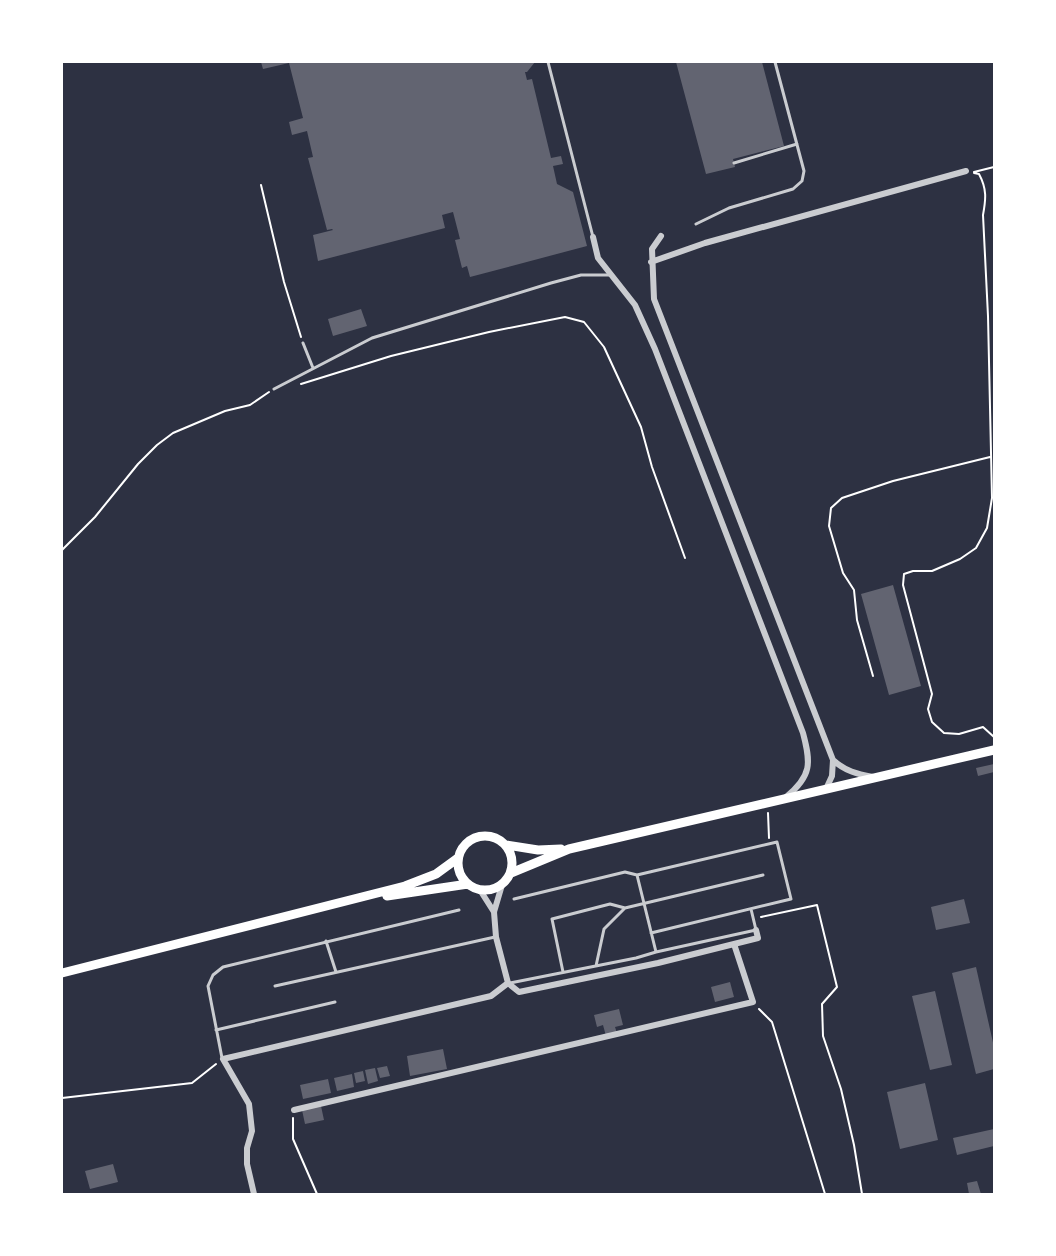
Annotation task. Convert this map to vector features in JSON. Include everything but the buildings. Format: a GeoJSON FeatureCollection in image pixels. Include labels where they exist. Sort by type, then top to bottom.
{"type":"FeatureCollection","features":[{"type":"Feature","properties":{"kind":"main road"},"geometry":{"type":"LineString","coordinates":[[510,873],[569,849],[994,750]]}},
{"type":"Feature","properties":{"kind":"main road"},"geometry":{"type":"LineString","coordinates":[[506,845],[512,858],[510,873],[501,885],[488,890],[480,890],[468,884],[459,872],[458,858],[461,850],[474,838],[491,836],[506,845],[538,849],[569,849]]}},
{"type":"Feature","properties":{"kind":"main road"},"geometry":{"type":"LineString","coordinates":[[62,973],[405,886],[436,874],[458,858]]}},
{"type":"Feature","properties":{"kind":"main road"},"geometry":{"type":"LineString","coordinates":[[340,904],[468,884]]}},
{"type":"Feature","properties":{"kind":"street"},"geometry":{"type":"LineString","coordinates":[[651,262],[705,243],[969,172]]}},
{"type":"Feature","properties":{"kind":"street"},"geometry":{"type":"LineString","coordinates":[[661,236],[652,249],[654,299],[833,760],[842,769],[877,777]]}},
{"type":"Feature","properties":{"kind":"street"},"geometry":{"type":"LineString","coordinates":[[593,237],[598,258],[635,305],[655,349],[803,733],[809,765],[806,776],[797,788],[783,799]]}},
{"type":"Feature","properties":{"kind":"street"},"geometry":{"type":"LineString","coordinates":[[826,789],[832,776],[833,760]]}},
{"type":"Feature","properties":{"kind":"street"},"geometry":{"type":"LineString","coordinates":[[501,885],[494,912],[496,937],[508,983],[519,992],[658,963],[758,938],[756,930]]}},
{"type":"Feature","properties":{"kind":"street"},"geometry":{"type":"LineString","coordinates":[[480,890],[494,912]]}},
{"type":"Feature","properties":{"kind":"street"},"geometry":{"type":"LineString","coordinates":[[294,1110],[753,1002],[734,944]]}},
{"type":"Feature","properties":{"kind":"street"},"geometry":{"type":"LineString","coordinates":[[254,1194],[246,1164],[247,1148],[252,1131],[249,1104],[223,1059],[491,996],[508,983]]}},
{"type":"Feature","properties":{"kind":"lane"},"geometry":{"type":"LineString","coordinates":[[548,62],[593,237]]}},
{"type":"Feature","properties":{"kind":"lane"},"geometry":{"type":"LineString","coordinates":[[696,224],[729,208],[793,189],[802,181],[804,171],[775,62]]}},
{"type":"Feature","properties":{"kind":"lane"},"geometry":{"type":"LineString","coordinates":[[734,163],[797,144]]}},
{"type":"Feature","properties":{"kind":"lane"},"geometry":{"type":"LineString","coordinates":[[275,390],[372,338],[581,275],[613,275]]}},
{"type":"Feature","properties":{"kind":"lane"},"geometry":{"type":"LineString","coordinates":[[303,343],[313,368]]}},
{"type":"Feature","properties":{"kind":"lane"},"geometry":{"type":"LineString","coordinates":[[514,899],[625,872],[637,875],[777,842],[791,899],[651,933]]}},
{"type":"Feature","properties":{"kind":"lane"},"geometry":{"type":"LineString","coordinates":[[637,875],[656,952]]}},
{"type":"Feature","properties":{"kind":"lane"},"geometry":{"type":"LineString","coordinates":[[563,972],[552,919],[610,904],[625,908],[763,875]]}},
{"type":"Feature","properties":{"kind":"lane"},"geometry":{"type":"LineString","coordinates":[[596,966],[604,929],[625,908]]}},
{"type":"Feature","properties":{"kind":"lane"},"geometry":{"type":"LineString","coordinates":[[508,983],[756,930],[751,909]]}},
{"type":"Feature","properties":{"kind":"lane"},"geometry":{"type":"LineString","coordinates":[[223,1059],[208,986],[213,975],[223,967],[459,910]]}},
{"type":"Feature","properties":{"kind":"lane"},"geometry":{"type":"LineString","coordinates":[[275,986],[496,937]]}},
{"type":"Feature","properties":{"kind":"lane"},"geometry":{"type":"LineString","coordinates":[[326,941],[336,972]]}},
{"type":"Feature","properties":{"kind":"lane"},"geometry":{"type":"LineString","coordinates":[[216,1030],[335,1002]]}},
{"type":"Feature","properties":{"kind":"path"},"geometry":{"type":"LineString","coordinates":[[969,172],[994,167]]}},
{"type":"Feature","properties":{"kind":"path"},"geometry":{"type":"LineString","coordinates":[[969,172],[980,174],[986,186],[983,215],[992,498],[987,528],[976,548],[960,559],[932,571],[912,570],[904,574],[903,585],[932,694],[928,710],[932,722],[944,733],[959,734],[983,728],[994,737]]}},
{"type":"Feature","properties":{"kind":"path"},"geometry":{"type":"LineString","coordinates":[[261,185],[284,282],[303,343]]}},
{"type":"Feature","properties":{"kind":"path"},"geometry":{"type":"LineString","coordinates":[[294,386],[391,356],[489,332],[566,317],[584,322],[603,347],[641,427],[652,467],[686,558]]}},
{"type":"Feature","properties":{"kind":"path"},"geometry":{"type":"LineString","coordinates":[[62,550],[95,517],[156,445],[173,434],[225,411],[250,405],[275,390]]}},
{"type":"Feature","properties":{"kind":"path"},"geometry":{"type":"LineString","coordinates":[[873,675],[857,620],[854,590],[843,573],[829,526],[831,508],[842,498],[873,488],[990,457]]}},
{"type":"Feature","properties":{"kind":"path"},"geometry":{"type":"LineString","coordinates":[[768,802],[770,843]]}},
{"type":"Feature","properties":{"kind":"path"},"geometry":{"type":"LineString","coordinates":[[753,919],[817,905],[837,987],[822,1004],[823,1036],[841,1089],[862,1194]]}},
{"type":"Feature","properties":{"kind":"path"},"geometry":{"type":"LineString","coordinates":[[753,1002],[772,1022],[825,1194]]}},
{"type":"Feature","properties":{"kind":"path"},"geometry":{"type":"LineString","coordinates":[[62,1098],[192,1083],[223,1059]]}},
{"type":"Feature","properties":{"kind":"path"},"geometry":{"type":"LineString","coordinates":[[294,1110],[293,1139],[317,1194]]}}]}
